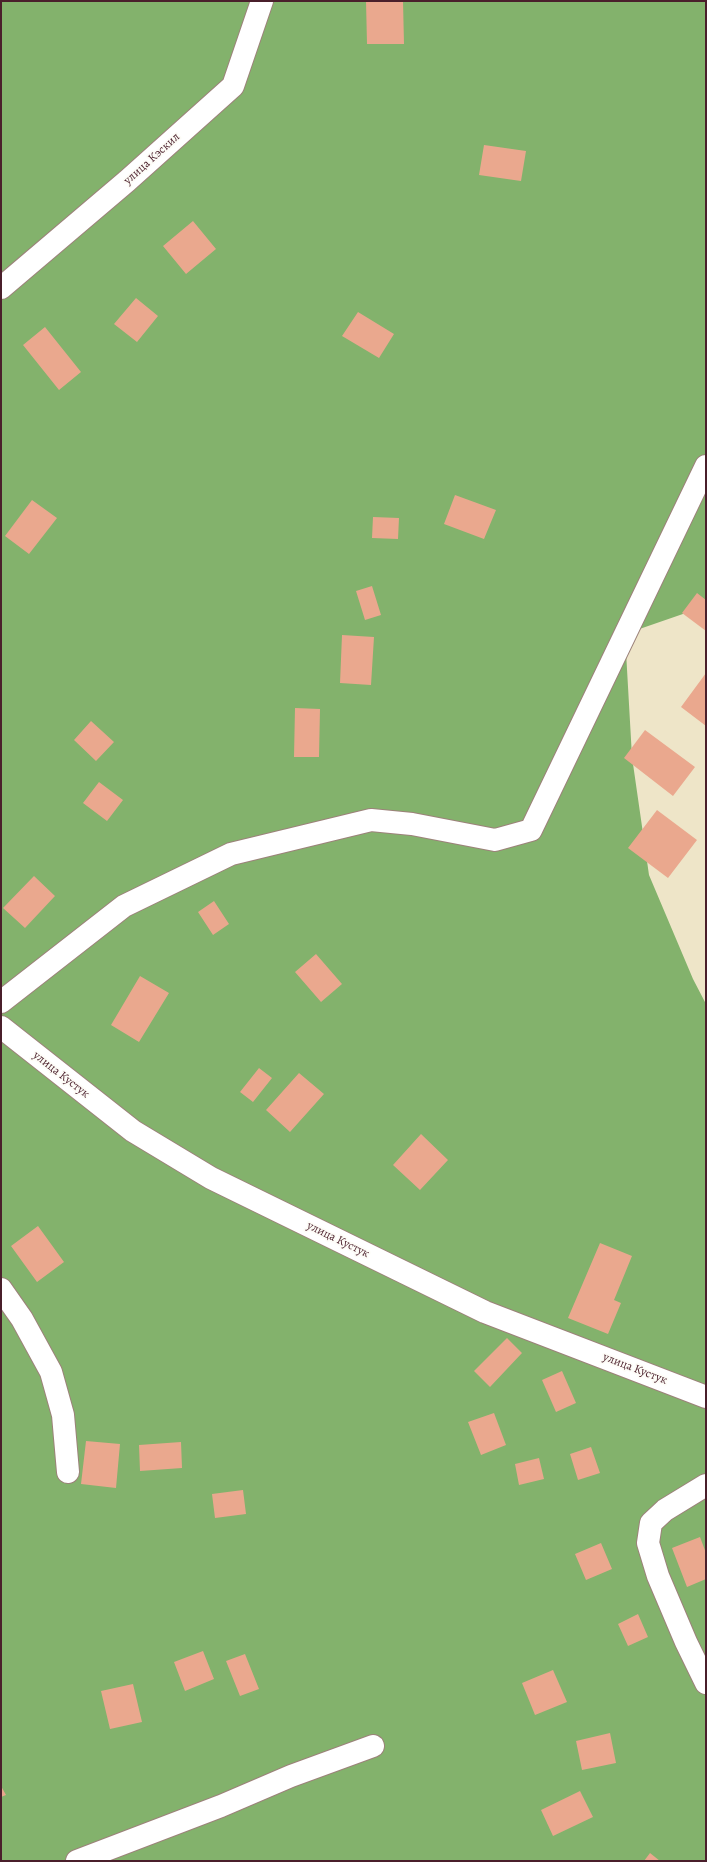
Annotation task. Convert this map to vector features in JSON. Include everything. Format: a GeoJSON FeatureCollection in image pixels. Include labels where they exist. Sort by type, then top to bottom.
{"type":"FeatureCollection","features":[{"type":"Feature","properties":{"kind":"street","name":"улица Кэскил"},"geometry":{"type":"LineString","coordinates":[[1,288],[127,181],[233,86],[262,1]]}},
{"type":"Feature","properties":{"kind":"street"},"geometry":{"type":"LineString","coordinates":[[1,1002],[124,906],[231,854],[371,820],[412,824],[495,840],[531,830],[706,466]]}},
{"type":"Feature","properties":{"kind":"street","name":"улица Кустук"},"geometry":{"type":"LineString","coordinates":[[1,1027],[133,1131],[211,1178],[485,1312],[706,1397]]}},
{"type":"Feature","properties":{"kind":"street"},"geometry":{"type":"LineString","coordinates":[[1,1289],[22,1319],[51,1372],[63,1415],[68,1472]]}},
{"type":"Feature","properties":{"kind":"street"},"geometry":{"type":"LineString","coordinates":[[706,1485],[665,1510],[651,1523],[648,1543],[658,1576],[706,1683]]}},
{"type":"Feature","properties":{"kind":"street"},"geometry":{"type":"LineString","coordinates":[[77,1861],[221,1806],[291,1776],[373,1746]]}},
{"type":"Feature","properties":{"kind":"green space"},"geometry":{"type":"Polygon","coordinates":[[[1,1],[706,1],[706,606],[625,634],[632,757],[649,875],[693,979],[706,1004],[706,1861],[1,1861],[1,1]]]}},
{"type":"Feature","properties":{"kind":"building"},"geometry":{"type":"Polygon","coordinates":[[[366,1],[403,1],[404,44],[367,44],[366,1]]]}},
{"type":"Feature","properties":{"kind":"building"},"geometry":{"type":"Polygon","coordinates":[[[484,145],[526,151],[521,181],[479,175],[484,145]]]}},
{"type":"Feature","properties":{"kind":"building"},"geometry":{"type":"Polygon","coordinates":[[[193,221],[216,249],[186,274],[163,246],[193,221]]]}},
{"type":"Feature","properties":{"kind":"building"},"geometry":{"type":"Polygon","coordinates":[[[136,298],[158,316],[137,342],[114,324],[136,298]]]}},
{"type":"Feature","properties":{"kind":"building"},"geometry":{"type":"Polygon","coordinates":[[[358,312],[394,334],[379,358],[342,336],[358,312]]]}},
{"type":"Feature","properties":{"kind":"building"},"geometry":{"type":"Polygon","coordinates":[[[45,327],[81,372],[59,390],[23,345],[45,327]]]}},
{"type":"Feature","properties":{"kind":"building"},"geometry":{"type":"Polygon","coordinates":[[[455,495],[496,510],[484,539],[444,524],[455,495]]]}},
{"type":"Feature","properties":{"kind":"building"},"geometry":{"type":"Polygon","coordinates":[[[32,500],[57,518],[29,554],[5,536],[32,500]]]}},
{"type":"Feature","properties":{"kind":"building"},"geometry":{"type":"Polygon","coordinates":[[[373,517],[399,518],[398,539],[372,538],[373,517]]]}},
{"type":"Feature","properties":{"kind":"building"},"geometry":{"type":"Polygon","coordinates":[[[372,586],[381,615],[365,620],[356,591],[372,586]]]}},
{"type":"Feature","properties":{"kind":"building"},"geometry":{"type":"Polygon","coordinates":[[[697,593],[706,600],[706,631],[682,613],[697,593]]]}},
{"type":"Feature","properties":{"kind":"building"},"geometry":{"type":"Polygon","coordinates":[[[342,635],[374,637],[371,685],[340,683],[342,635]]]}},
{"type":"Feature","properties":{"kind":"building"},"geometry":{"type":"Polygon","coordinates":[[[706,673],[706,726],[681,707],[706,673]]]}},
{"type":"Feature","properties":{"kind":"building"},"geometry":{"type":"Polygon","coordinates":[[[295,708],[320,709],[319,757],[294,757],[295,708]]]}},
{"type":"Feature","properties":{"kind":"building"},"geometry":{"type":"Polygon","coordinates":[[[91,721],[114,742],[96,761],[74,740],[91,721]]]}},
{"type":"Feature","properties":{"kind":"building"},"geometry":{"type":"Polygon","coordinates":[[[645,730],[695,767],[673,796],[624,758],[645,730]]]}},
{"type":"Feature","properties":{"kind":"building"},"geometry":{"type":"Polygon","coordinates":[[[99,782],[123,800],[107,821],[83,803],[99,782]]]}},
{"type":"Feature","properties":{"kind":"building"},"geometry":{"type":"Polygon","coordinates":[[[657,810],[697,840],[668,878],[628,848],[657,810]]]}},
{"type":"Feature","properties":{"kind":"building"},"geometry":{"type":"Polygon","coordinates":[[[34,876],[55,896],[25,928],[3,908],[34,876]]]}},
{"type":"Feature","properties":{"kind":"building"},"geometry":{"type":"Polygon","coordinates":[[[214,901],[229,924],[213,935],[198,912],[214,901]]]}},
{"type":"Feature","properties":{"kind":"building"},"geometry":{"type":"Polygon","coordinates":[[[316,954],[342,984],[321,1002],[295,972],[316,954]]]}},
{"type":"Feature","properties":{"kind":"building"},"geometry":{"type":"Polygon","coordinates":[[[140,976],[169,993],[139,1042],[111,1025],[140,976]]]}},
{"type":"Feature","properties":{"kind":"building"},"geometry":{"type":"Polygon","coordinates":[[[259,1068],[272,1078],[253,1102],[240,1092],[259,1068]]]}},
{"type":"Feature","properties":{"kind":"building"},"geometry":{"type":"Polygon","coordinates":[[[299,1073],[324,1094],[290,1132],[266,1110],[299,1073]]]}},
{"type":"Feature","properties":{"kind":"building"},"geometry":{"type":"Polygon","coordinates":[[[421,1134],[448,1160],[420,1190],[393,1165],[421,1134]]]}},
{"type":"Feature","properties":{"kind":"building"},"geometry":{"type":"Polygon","coordinates":[[[38,1226],[64,1262],[37,1282],[11,1246],[38,1226]]]}},
{"type":"Feature","properties":{"kind":"building"},"geometry":{"type":"Polygon","coordinates":[[[600,1243],[632,1256],[614,1300],[621,1303],[608,1334],[568,1318],[600,1243]]]}},
{"type":"Feature","properties":{"kind":"building"},"geometry":{"type":"Polygon","coordinates":[[[507,1338],[522,1353],[490,1387],[474,1371],[507,1338]]]}},
{"type":"Feature","properties":{"kind":"building"},"geometry":{"type":"Polygon","coordinates":[[[562,1371],[576,1403],[556,1412],[542,1380],[562,1371]]]}},
{"type":"Feature","properties":{"kind":"building"},"geometry":{"type":"Polygon","coordinates":[[[494,1413],[506,1445],[481,1455],[468,1422],[494,1413]]]}},
{"type":"Feature","properties":{"kind":"building"},"geometry":{"type":"Polygon","coordinates":[[[86,1441],[120,1444],[116,1488],[81,1484],[86,1441]]]}},
{"type":"Feature","properties":{"kind":"building"},"geometry":{"type":"Polygon","coordinates":[[[181,1442],[182,1468],[140,1471],[139,1445],[181,1442]]]}},
{"type":"Feature","properties":{"kind":"building"},"geometry":{"type":"Polygon","coordinates":[[[591,1447],[600,1473],[578,1480],[570,1454],[591,1447]]]}},
{"type":"Feature","properties":{"kind":"building"},"geometry":{"type":"Polygon","coordinates":[[[539,1458],[544,1479],[519,1485],[515,1464],[539,1458]]]}},
{"type":"Feature","properties":{"kind":"building"},"geometry":{"type":"Polygon","coordinates":[[[243,1490],[246,1514],[215,1518],[212,1494],[243,1490]]]}},
{"type":"Feature","properties":{"kind":"building"},"geometry":{"type":"Polygon","coordinates":[[[700,1537],[706,1553],[706,1579],[687,1587],[672,1548],[700,1537]]]}},
{"type":"Feature","properties":{"kind":"building"},"geometry":{"type":"Polygon","coordinates":[[[601,1543],[612,1569],[586,1580],[575,1554],[601,1543]]]}},
{"type":"Feature","properties":{"kind":"building"},"geometry":{"type":"Polygon","coordinates":[[[638,1614],[648,1637],[628,1646],[618,1624],[638,1614]]]}},
{"type":"Feature","properties":{"kind":"building"},"geometry":{"type":"Polygon","coordinates":[[[203,1651],[214,1679],[185,1691],[174,1662],[203,1651]]]}},
{"type":"Feature","properties":{"kind":"building"},"geometry":{"type":"Polygon","coordinates":[[[245,1654],[259,1689],[240,1696],[226,1661],[245,1654]]]}},
{"type":"Feature","properties":{"kind":"building"},"geometry":{"type":"Polygon","coordinates":[[[553,1670],[567,1702],[535,1715],[522,1683],[553,1670]]]}},
{"type":"Feature","properties":{"kind":"building"},"geometry":{"type":"Polygon","coordinates":[[[133,1684],[142,1722],[110,1729],[101,1691],[133,1684]]]}},
{"type":"Feature","properties":{"kind":"building"},"geometry":{"type":"Polygon","coordinates":[[[610,1733],[616,1763],[582,1770],[576,1741],[610,1733]]]}},
{"type":"Feature","properties":{"kind":"building"},"geometry":{"type":"Polygon","coordinates":[[[1,1786],[6,1795],[1,1797],[1,1786]]]}},
{"type":"Feature","properties":{"kind":"building"},"geometry":{"type":"Polygon","coordinates":[[[580,1791],[593,1817],[553,1836],[541,1810],[580,1791]]]}},
{"type":"Feature","properties":{"kind":"building"},"geometry":{"type":"Polygon","coordinates":[[[650,1853],[660,1861],[644,1861],[650,1853]]]}}]}
